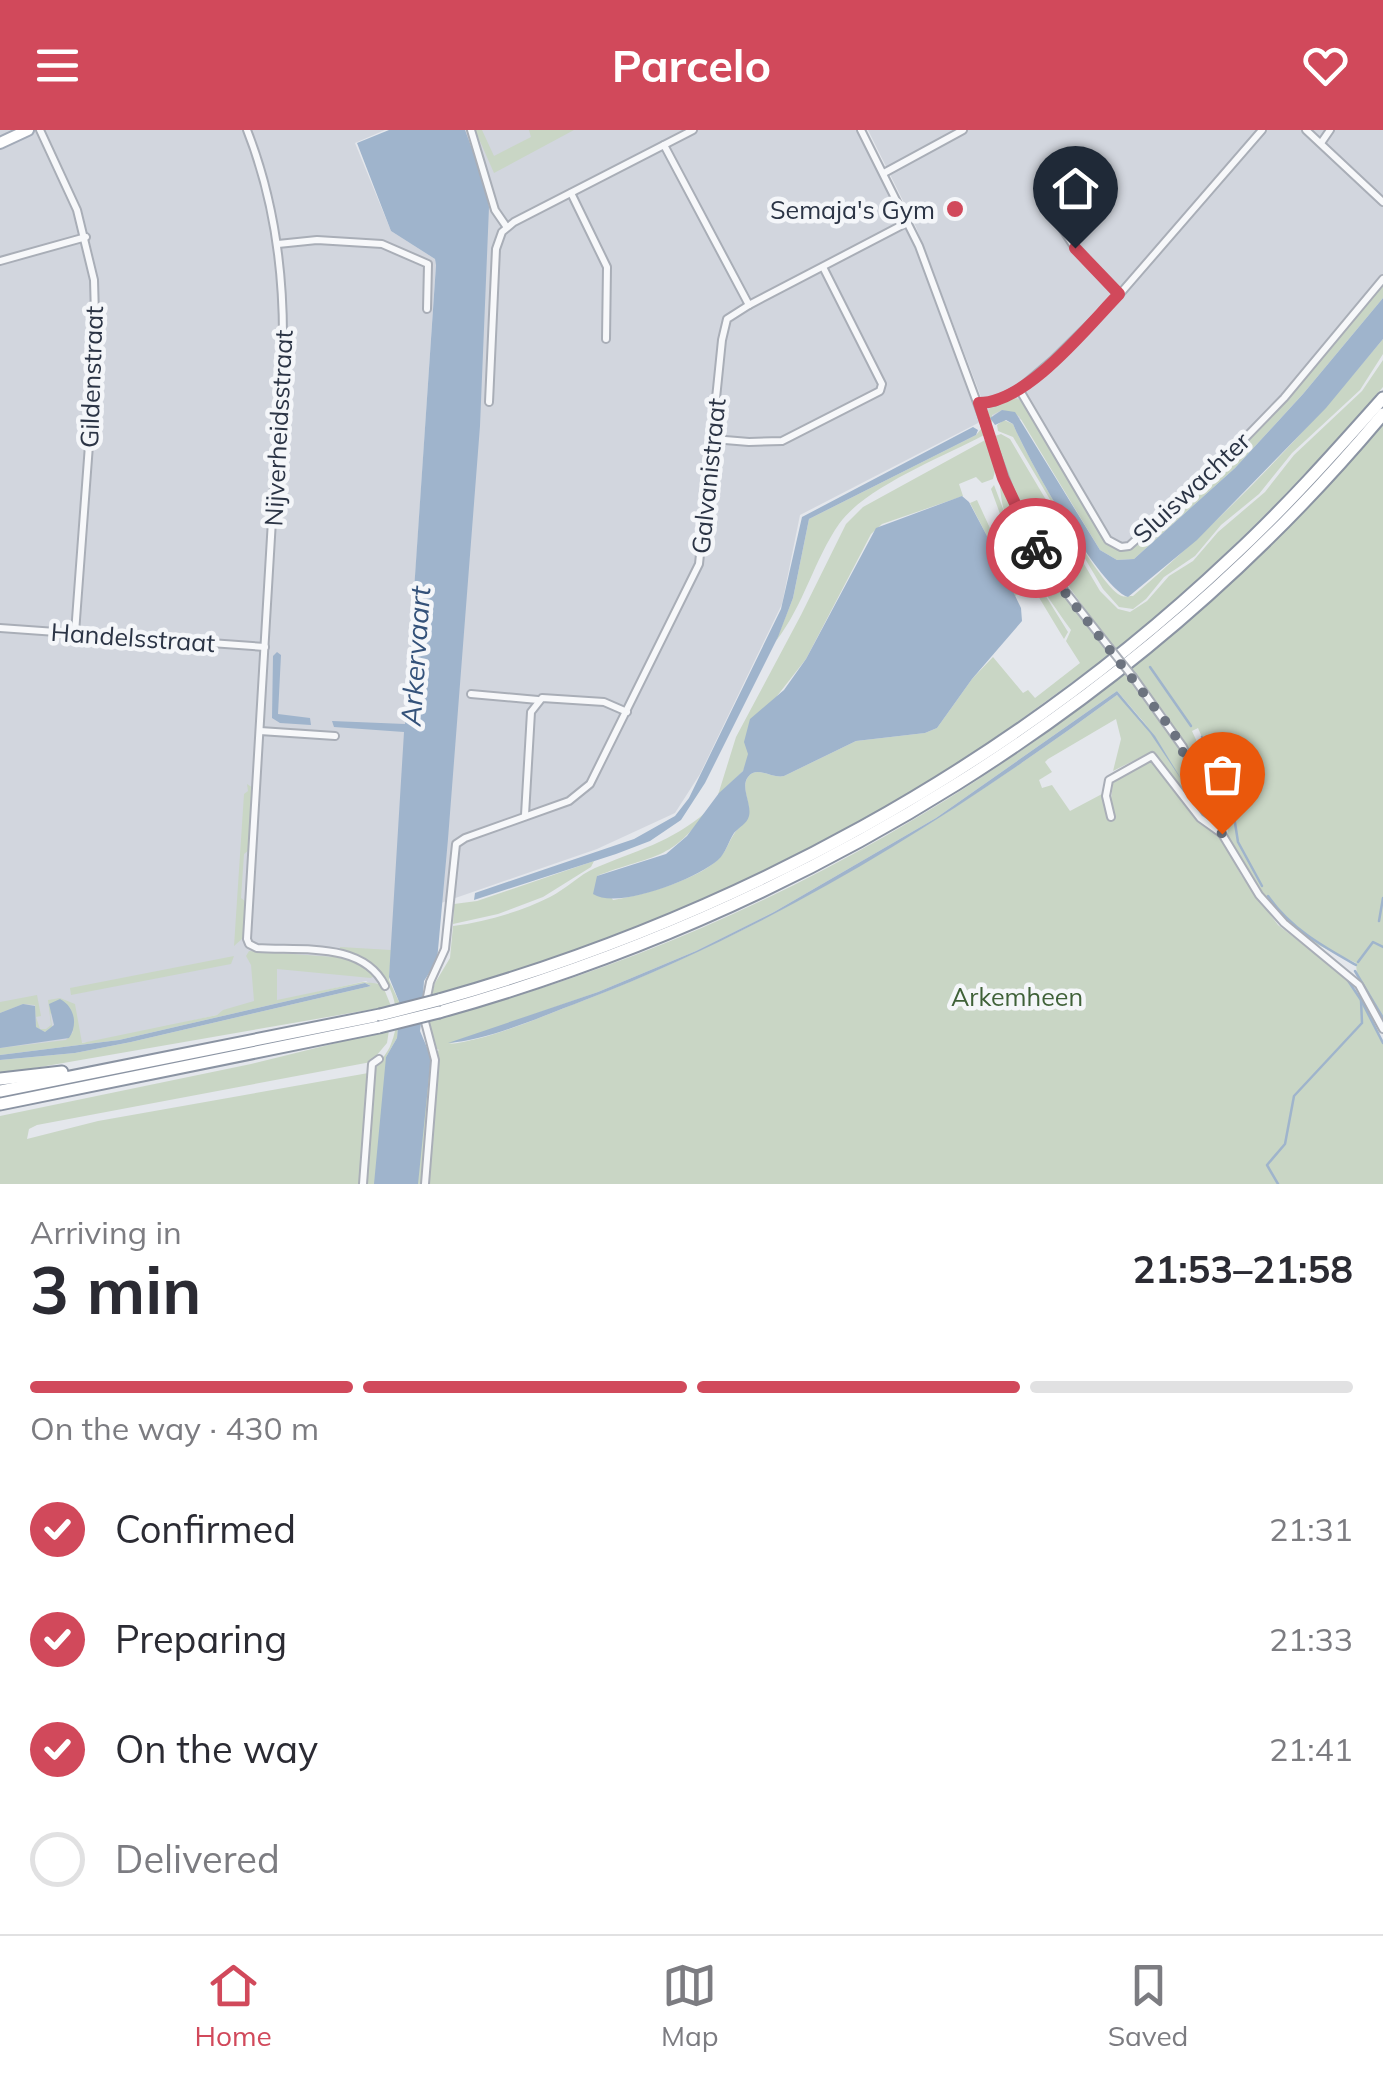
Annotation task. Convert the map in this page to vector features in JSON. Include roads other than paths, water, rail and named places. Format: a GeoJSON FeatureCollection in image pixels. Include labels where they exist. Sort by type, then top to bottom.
{"type":"FeatureCollection","features":[{"type":"Feature","properties":{"kind":"highway"},"geometry":{"type":"LineString","coordinates":[[0,1106],[380,1021],[576,957],[731,895],[820,852],[988,753],[1131,646],[1293,498],[1383,398]]}},
{"type":"Feature","properties":{"kind":"highway"},"geometry":{"type":"LineString","coordinates":[[435,1003],[574,970],[708,917],[807,870],[938,796],[1088,694],[1209,595],[1335,472],[1383,414]]}},
{"type":"Feature","properties":{"kind":"highway"},"geometry":{"type":"LineString","coordinates":[[0,1091],[380,1021]]}},
{"type":"Feature","properties":{"kind":"highway"},"geometry":{"type":"LineString","coordinates":[[0,1079],[151,1061]]}},
{"type":"Feature","properties":{"kind":"main road"},"geometry":{"type":"LineString","coordinates":[[0,143],[28,130]]}},
{"type":"Feature","properties":{"kind":"street","name":"Gildenstraat"},"geometry":{"type":"LineString","coordinates":[[40,130],[78,210],[94,280],[96,351],[75,633]]}},
{"type":"Feature","properties":{"kind":"street","name":"Nijverheidsstraat"},"geometry":{"type":"LineString","coordinates":[[247,130],[264,177],[278,244],[283,300],[248,943],[257,948],[353,956],[377,971],[386,986]]}},
{"type":"Feature","properties":{"kind":"street"},"geometry":{"type":"LineString","coordinates":[[472,130],[495,210],[506,226]]}},
{"type":"Feature","properties":{"kind":"street"},"geometry":{"type":"LineString","coordinates":[[489,402],[496,249],[506,226],[694,130]]}},
{"type":"Feature","properties":{"kind":"street"},"geometry":{"type":"LineString","coordinates":[[861,130],[908,222],[1026,531],[1060,586],[1182,748],[1222,834],[1259,895],[1284,922],[1359,985],[1383,1030]]}},
{"type":"Feature","properties":{"kind":"street"},"geometry":{"type":"LineString","coordinates":[[884,173],[963,130]]}},
{"type":"Feature","properties":{"kind":"street"},"geometry":{"type":"LineString","coordinates":[[979,403],[994,402],[1019,389],[1119,294],[1262,130]]}},
{"type":"Feature","properties":{"kind":"street"},"geometry":{"type":"LineString","coordinates":[[1306,130],[1383,202]]}},
{"type":"Feature","properties":{"kind":"street"},"geometry":{"type":"LineString","coordinates":[[1320,143],[1330,130]]}},
{"type":"Feature","properties":{"kind":"street"},"geometry":{"type":"LineString","coordinates":[[664,145],[749,304]]}},
{"type":"Feature","properties":{"kind":"street"},"geometry":{"type":"LineString","coordinates":[[571,193],[607,267],[606,338]]}},
{"type":"Feature","properties":{"kind":"street"},"geometry":{"type":"LineString","coordinates":[[1045,202],[1075,248],[1119,294]]}},
{"type":"Feature","properties":{"kind":"street","name":"Galvanistraat"},"geometry":{"type":"LineString","coordinates":[[435,1003],[430,982],[445,949],[456,844],[569,801],[590,784],[699,564],[727,320],[749,304],[908,222]]}},
{"type":"Feature","properties":{"kind":"street"},"geometry":{"type":"LineString","coordinates":[[0,261],[86,238]]}},
{"type":"Feature","properties":{"kind":"street"},"geometry":{"type":"LineString","coordinates":[[278,244],[317,240],[382,244],[428,264],[427,309]]}},
{"type":"Feature","properties":{"kind":"street"},"geometry":{"type":"LineString","coordinates":[[714,439],[782,440],[874,398],[880,391],[882,384],[823,268]]}},
{"type":"Feature","properties":{"kind":"street","name":"Sluiswachter"},"geometry":{"type":"LineString","coordinates":[[1019,389],[1108,540],[1117,546],[1129,546],[1218,466],[1270,412],[1383,278]]}},
{"type":"Feature","properties":{"kind":"street","name":"Handelsstraat"},"geometry":{"type":"LineString","coordinates":[[0,628],[266,647]]}},
{"type":"Feature","properties":{"kind":"street"},"geometry":{"type":"LineString","coordinates":[[471,694],[604,702],[627,712]]}},
{"type":"Feature","properties":{"kind":"street"},"geometry":{"type":"LineString","coordinates":[[524,816],[531,712],[540,700]]}},
{"type":"Feature","properties":{"kind":"street"},"geometry":{"type":"LineString","coordinates":[[260,731],[335,736]]}},
{"type":"Feature","properties":{"kind":"street"},"geometry":{"type":"LineString","coordinates":[[1111,817],[1106,796],[1109,780],[1152,756],[1200,818],[1222,834]]}},
{"type":"Feature","properties":{"kind":"street"},"geometry":{"type":"LineString","coordinates":[[425,1022],[435,1060],[426,1184]]}},
{"type":"Feature","properties":{"kind":"street"},"geometry":{"type":"LineString","coordinates":[[363,1184],[372,1064],[379,1059]]}},
{"type":"Feature","properties":{"kind":"water","name":"Arkervaart"},"geometry":{"type":"Polygon","coordinates":[[[389,130],[465,130],[485,184],[489,207],[480,426],[448,839],[437,961],[424,981],[420,1031],[431,1057],[418,1184],[374,1184],[386,1057],[397,1038],[400,1004],[389,977],[404,732],[334,727],[332,721],[405,724],[436,265],[435,259],[391,231],[357,143],[389,130]]]}},
{"type":"Feature","properties":{"kind":"water"},"geometry":{"type":"Polygon","coordinates":[[[1383,298],[1383,339],[1326,408],[1197,540],[1128,597],[1116,589],[1083,547],[1013,424],[1006,420],[995,425],[990,418],[1002,410],[1015,412],[1100,550],[1117,560],[1134,559],[1235,468],[1383,298]]]}},
{"type":"Feature","properties":{"kind":"water"},"geometry":{"type":"Polygon","coordinates":[[[973,427],[978,430],[976,435],[809,519],[793,598],[778,637],[705,783],[681,820],[650,841],[474,900],[475,893],[634,839],[675,816],[689,798],[781,609],[802,517],[973,427]]]}},
{"type":"Feature","properties":{"kind":"water"},"geometry":{"type":"Polygon","coordinates":[[[962,496],[987,536],[992,564],[1007,579],[1021,608],[1022,621],[972,679],[937,728],[925,733],[856,741],[784,776],[752,774],[745,786],[748,819],[734,833],[718,860],[657,890],[620,898],[593,894],[597,876],[666,854],[687,836],[719,793],[743,771],[750,719],[784,690],[806,659],[876,528],[962,496]]]}},
{"type":"Feature","properties":{"kind":"water"},"geometry":{"type":"Polygon","coordinates":[[[277,652],[281,655],[278,714],[310,718],[311,725],[280,723],[272,718],[273,656],[277,652]]]}},
{"type":"Feature","properties":{"kind":"water"},"geometry":{"type":"Polygon","coordinates":[[[1117,691],[1155,736],[1183,782],[1150,733],[1117,695],[927,826],[794,903],[656,971],[585,1000],[499,1032],[448,1043],[598,992],[696,951],[774,912],[936,818],[1117,691]]]}},
{"type":"Feature","properties":{"kind":"water"},"geometry":{"type":"Polygon","coordinates":[[[365,983],[371,986],[131,1042],[75,1053],[0,1060],[0,1055],[119,1040],[365,983]]]}},
{"type":"Feature","properties":{"kind":"water"},"geometry":{"type":"Polygon","coordinates":[[[60,999],[74,1017],[69,1038],[0,1048],[0,1013],[23,1004],[35,1006],[36,1027],[45,1032],[54,1025],[49,1004],[60,999]]]}},
{"type":"Feature","properties":{"kind":"waterway"},"geometry":{"type":"LineString","coordinates":[[1150,667],[1191,726]]}},
{"type":"Feature","properties":{"kind":"waterway"},"geometry":{"type":"LineString","coordinates":[[1202,737],[1233,810],[1238,842],[1262,886]]}},
{"type":"Feature","properties":{"kind":"waterway"},"geometry":{"type":"LineString","coordinates":[[1268,896],[1298,928],[1356,965]]}},
{"type":"Feature","properties":{"kind":"waterway"},"geometry":{"type":"LineString","coordinates":[[1379,921],[1383,898]]}},
{"type":"Feature","properties":{"kind":"waterway"},"geometry":{"type":"LineString","coordinates":[[1358,962],[1373,942],[1383,947]]}},
{"type":"Feature","properties":{"kind":"waterway"},"geometry":{"type":"LineString","coordinates":[[1355,971],[1383,1018]]}},
{"type":"Feature","properties":{"kind":"waterway"},"geometry":{"type":"LineString","coordinates":[[1278,1184],[1267,1165],[1285,1144],[1294,1096],[1362,1023],[1361,1000],[1347,979]]}},
{"type":"Feature","properties":{"kind":"waterway"},"geometry":{"type":"LineString","coordinates":[[1361,1000],[1383,1043]]}},
{"type":"Feature","properties":{"kind":"place","name":"Semaja's Gym"},"geometry":{"type":"Point","coordinates":[955,209]}},
{"type":"Feature","properties":{"kind":"park label","name":"Arkemheen"},"geometry":{"type":"Point","coordinates":[1017,996]}}]}
